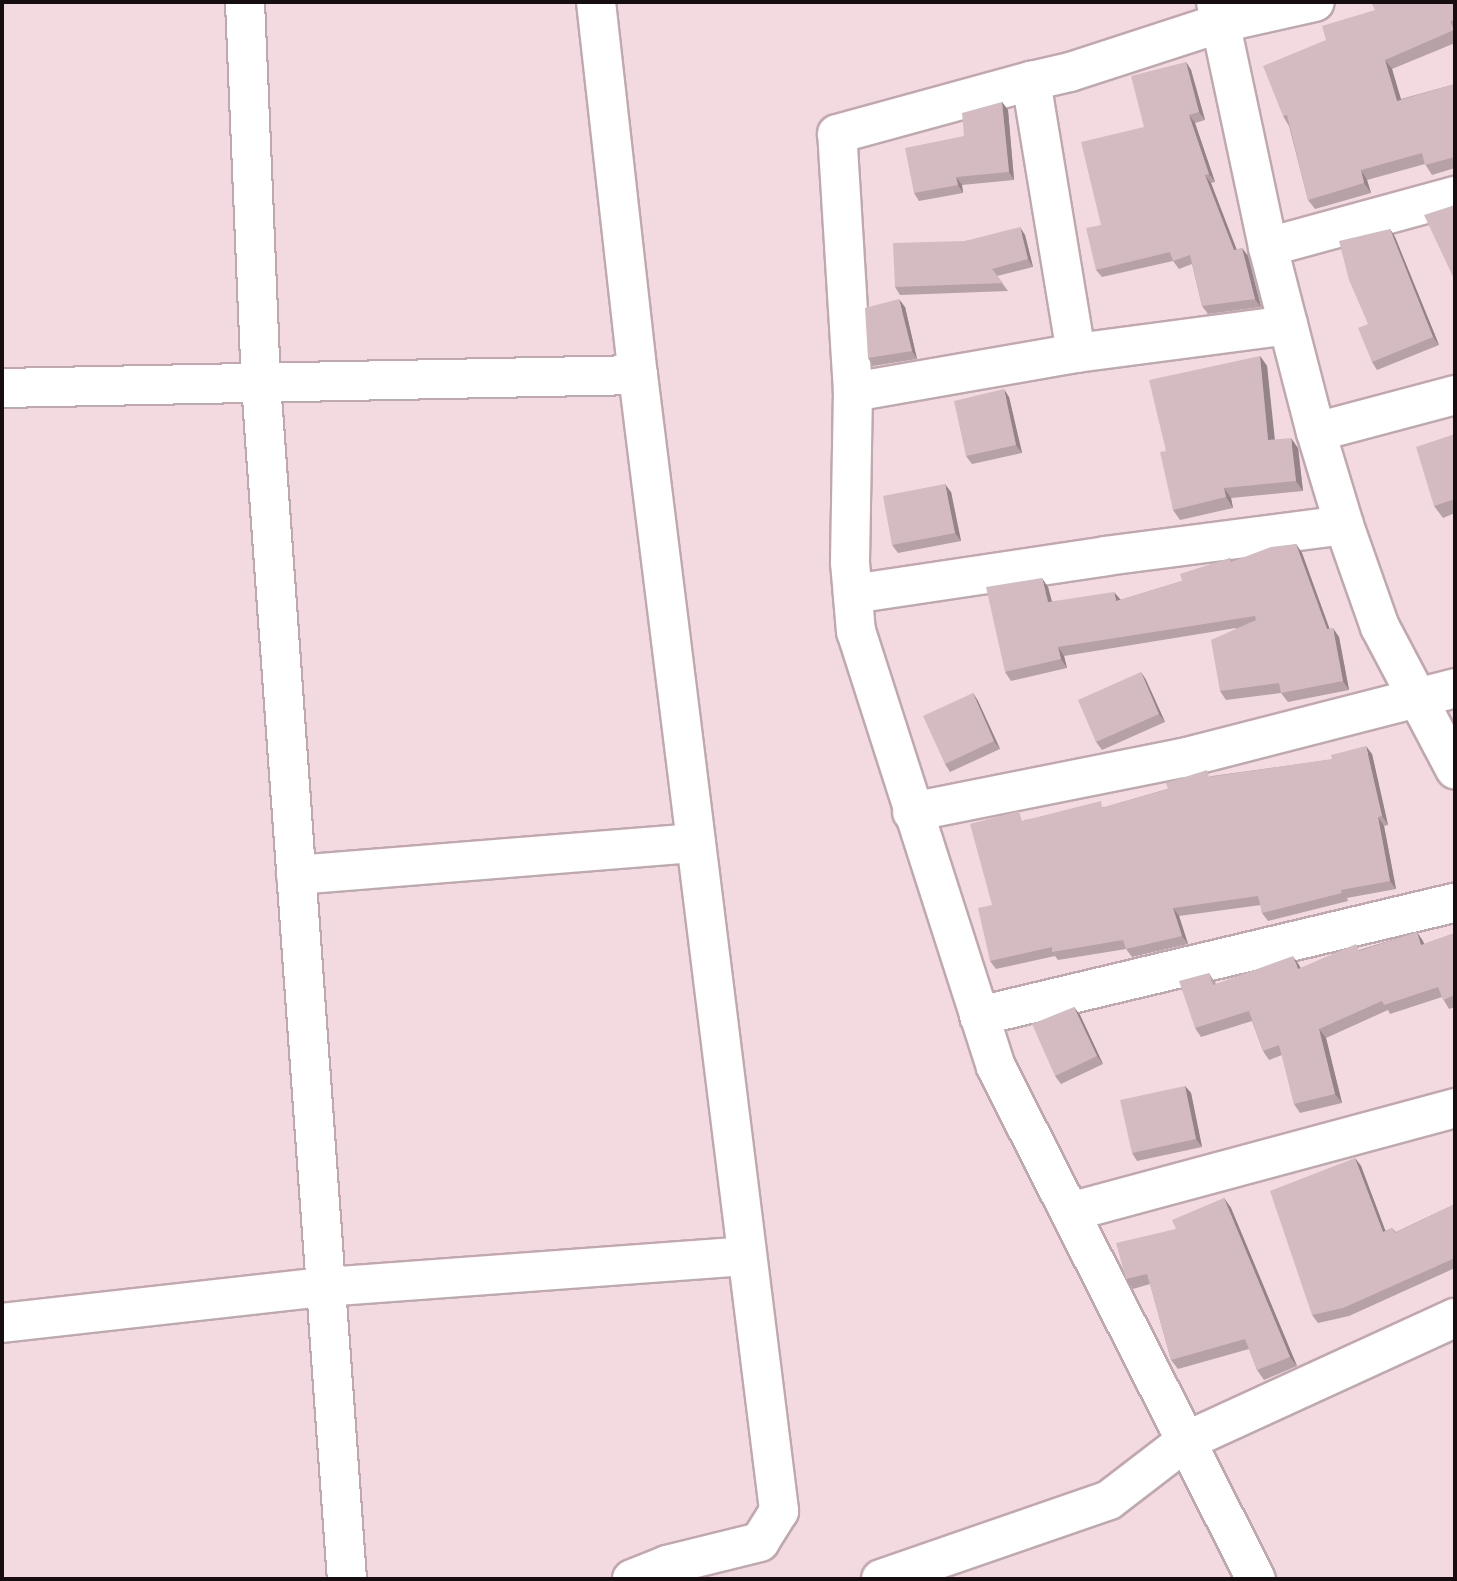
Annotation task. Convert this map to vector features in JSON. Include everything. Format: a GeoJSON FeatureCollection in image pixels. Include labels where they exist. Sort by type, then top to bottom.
{"type":"FeatureCollection","features":[{"type":"Feature","properties":{"kind":"street"},"geometry":{"type":"LineString","coordinates":[[245,2],[261,383],[347,1579]]}},
{"type":"Feature","properties":{"kind":"street"},"geometry":{"type":"LineString","coordinates":[[596,2],[638,374],[779,1511],[760,1542],[667,1564],[632,1579]]}},
{"type":"Feature","properties":{"kind":"street"},"geometry":{"type":"LineString","coordinates":[[1256,1579],[996,1067],[856,632],[853,594],[852,392],[837,134],[1070,72],[1219,13],[1315,2]]}},
{"type":"Feature","properties":{"kind":"street"},"geometry":{"type":"LineString","coordinates":[[1219,13],[1268,247],[1316,432],[1344,525],[1380,627],[1455,769]]}},
{"type":"Feature","properties":{"kind":"street"},"geometry":{"type":"LineString","coordinates":[[1031,81],[1076,353]]}},
{"type":"Feature","properties":{"kind":"street"},"geometry":{"type":"LineString","coordinates":[[1268,247],[1455,196]]}},
{"type":"Feature","properties":{"kind":"street"},"geometry":{"type":"LineString","coordinates":[[852,392],[1076,353],[1288,325]]}},
{"type":"Feature","properties":{"kind":"street"},"geometry":{"type":"LineString","coordinates":[[2,388],[638,374]]}},
{"type":"Feature","properties":{"kind":"street"},"geometry":{"type":"LineString","coordinates":[[1316,432],[1455,395]]}},
{"type":"Feature","properties":{"kind":"street"},"geometry":{"type":"LineString","coordinates":[[853,594],[1106,556],[1344,525]]}},
{"type":"Feature","properties":{"kind":"street"},"geometry":{"type":"LineString","coordinates":[[912,812],[1183,758],[1455,688]]}},
{"type":"Feature","properties":{"kind":"street"},"geometry":{"type":"LineString","coordinates":[[296,874],[696,843]]}},
{"type":"Feature","properties":{"kind":"street"},"geometry":{"type":"LineString","coordinates":[[979,1016],[1455,903]]}},
{"type":"Feature","properties":{"kind":"street"},"geometry":{"type":"LineString","coordinates":[[1070,1212],[1455,1108]]}},
{"type":"Feature","properties":{"kind":"street"},"geometry":{"type":"LineString","coordinates":[[2,1323],[325,1287],[747,1256]]}},
{"type":"Feature","properties":{"kind":"street"},"geometry":{"type":"LineString","coordinates":[[881,1579],[1109,1500],[1186,1441],[1455,1318]]}},
{"type":"Feature","properties":{"kind":"building"},"geometry":{"type":"Polygon","coordinates":[[[1371,2],[1455,2],[1455,20],[1450,21],[1454,30],[1385,60],[1397,101],[1455,84],[1455,157],[1425,165],[1422,153],[1361,170],[1364,183],[1308,200],[1287,115],[1283,116],[1263,66],[1326,40],[1322,26],[1375,10],[1371,2]]]}},
{"type":"Feature","properties":{"kind":"building"},"geometry":{"type":"Polygon","coordinates":[[[1186,62],[1199,112],[1189,115],[1209,174],[1205,175],[1234,250],[1242,248],[1255,299],[1202,306],[1190,255],[1173,261],[1170,252],[1096,270],[1086,228],[1101,225],[1081,142],[1144,127],[1131,76],[1186,62]]]}},
{"type":"Feature","properties":{"kind":"building"},"geometry":{"type":"Polygon","coordinates":[[[1002,102],[1009,172],[956,177],[958,185],[914,193],[905,148],[964,136],[962,113],[1002,102]]]}},
{"type":"Feature","properties":{"kind":"building"},"geometry":{"type":"Polygon","coordinates":[[[1455,205],[1455,281],[1424,215],[1455,205]]]}},
{"type":"Feature","properties":{"kind":"building"},"geometry":{"type":"Polygon","coordinates":[[[1020,227],[1028,259],[992,269],[1003,283],[895,287],[893,243],[965,241],[1020,227]]]}},
{"type":"Feature","properties":{"kind":"building"},"geometry":{"type":"Polygon","coordinates":[[[1390,229],[1433,337],[1372,362],[1358,328],[1368,324],[1349,280],[1339,241],[1390,229]]]}},
{"type":"Feature","properties":{"kind":"building"},"geometry":{"type":"Polygon","coordinates":[[[899,299],[912,351],[868,358],[865,308],[899,299]]]}},
{"type":"Feature","properties":{"kind":"building"},"geometry":{"type":"Polygon","coordinates":[[[1260,356],[1268,440],[1291,438],[1296,481],[1224,488],[1226,497],[1173,510],[1160,452],[1166,451],[1149,380],[1260,356]]]}},
{"type":"Feature","properties":{"kind":"building"},"geometry":{"type":"Polygon","coordinates":[[[1004,389],[1016,445],[966,456],[954,401],[1004,389]]]}},
{"type":"Feature","properties":{"kind":"building"},"geometry":{"type":"Polygon","coordinates":[[[1455,434],[1455,499],[1434,506],[1416,447],[1455,434]]]}},
{"type":"Feature","properties":{"kind":"building"},"geometry":{"type":"Polygon","coordinates":[[[945,484],[955,533],[892,545],[883,496],[945,484]]]}},
{"type":"Feature","properties":{"kind":"building"},"geometry":{"type":"Polygon","coordinates":[[[1296,544],[1327,629],[1333,628],[1343,681],[1281,693],[1279,683],[1220,691],[1211,640],[1256,620],[1255,616],[1058,647],[1061,659],[1005,672],[986,587],[1042,578],[1048,602],[1114,592],[1116,601],[1182,581],[1180,574],[1230,558],[1231,562],[1271,547],[1296,544]]]}},
{"type":"Feature","properties":{"kind":"building"},"geometry":{"type":"Polygon","coordinates":[[[1141,672],[1159,714],[1096,742],[1078,700],[1141,672]]]}},
{"type":"Feature","properties":{"kind":"building"},"geometry":{"type":"Polygon","coordinates":[[[973,693],[994,741],[945,764],[923,716],[973,693]]]}},
{"type":"Feature","properties":{"kind":"building"},"geometry":{"type":"Polygon","coordinates":[[[1366,746],[1382,816],[1378,817],[1390,881],[1341,890],[1342,893],[1262,913],[1258,896],[1173,908],[1182,936],[1126,949],[1123,940],[1052,952],[1052,947],[990,961],[978,908],[992,905],[970,824],[1019,811],[1022,821],[1101,801],[1102,808],[1168,789],[1166,783],[1207,770],[1209,777],[1332,759],[1331,755],[1366,746]]]}},
{"type":"Feature","properties":{"kind":"building"},"geometry":{"type":"Polygon","coordinates":[[[1417,932],[1421,945],[1455,933],[1455,995],[1443,1000],[1438,987],[1384,1005],[1382,1001],[1319,1029],[1335,1094],[1294,1104],[1279,1045],[1263,1051],[1249,1011],[1195,1028],[1179,981],[1209,973],[1213,985],[1293,956],[1298,969],[1356,944],[1359,951],[1417,932]]]}},
{"type":"Feature","properties":{"kind":"building"},"geometry":{"type":"Polygon","coordinates":[[[1074,1007],[1097,1056],[1055,1076],[1032,1024],[1074,1007]]]}},
{"type":"Feature","properties":{"kind":"building"},"geometry":{"type":"Polygon","coordinates":[[[1185,1086],[1196,1139],[1132,1153],[1120,1100],[1185,1086]]]}},
{"type":"Feature","properties":{"kind":"building"},"geometry":{"type":"Polygon","coordinates":[[[1355,1158],[1383,1232],[1392,1228],[1395,1233],[1455,1204],[1455,1258],[1343,1308],[1312,1315],[1270,1191],[1355,1158]]]}},
{"type":"Feature","properties":{"kind":"building"},"geometry":{"type":"Polygon","coordinates":[[[1224,1198],[1290,1357],[1257,1370],[1245,1339],[1171,1360],[1147,1274],[1126,1279],[1116,1243],[1176,1229],[1172,1220],[1224,1198]]]}}]}
